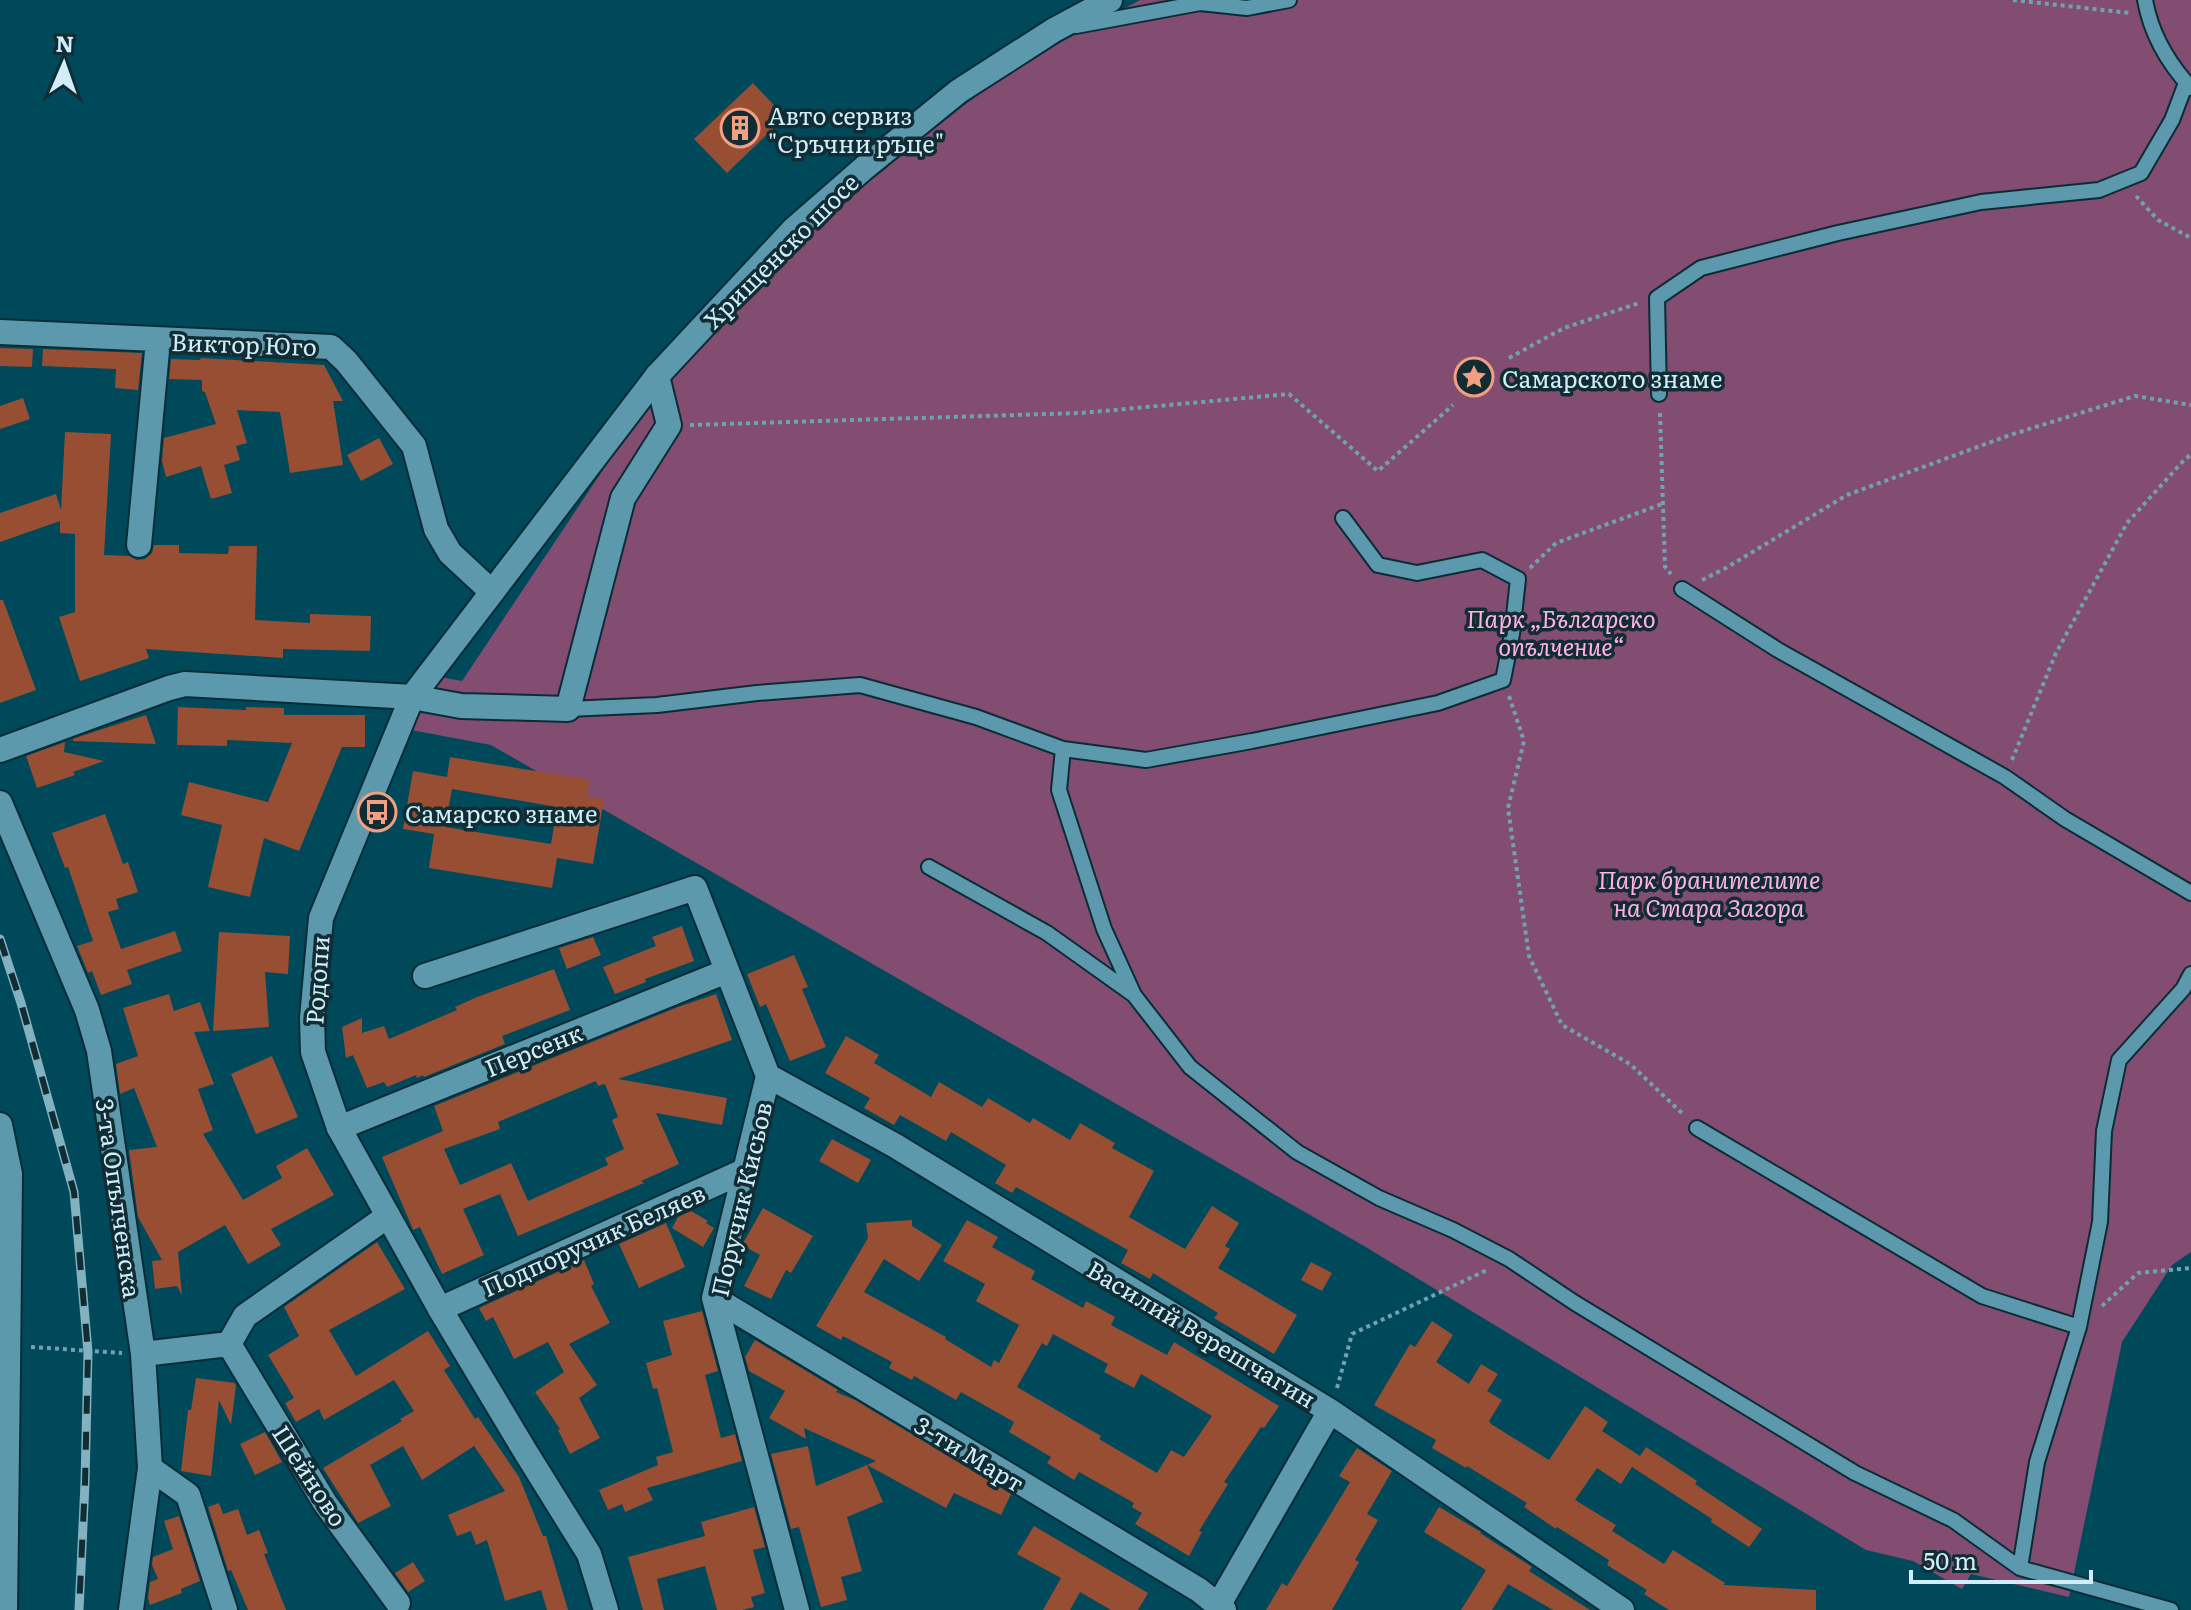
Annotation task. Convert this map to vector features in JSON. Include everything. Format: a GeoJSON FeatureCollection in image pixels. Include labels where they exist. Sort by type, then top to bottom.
{"type":"FeatureCollection","features":[{"type":"Feature","properties":{"kind":"street","name":"Хрищенско шосе"},"geometry":{"type":"LineString","coordinates":[[657,376],[794,229],[825,201],[959,91],[1054,30],[1110,0]]}},
{"type":"Feature","properties":{"kind":"street","name":"Виктор Юго"},"geometry":{"type":"LineString","coordinates":[[0,332],[331,347],[346,361],[414,446],[436,529],[450,553],[492,592]]}},
{"type":"Feature","properties":{"kind":"street"},"geometry":{"type":"LineString","coordinates":[[139,545],[158,340]]}},
{"type":"Feature","properties":{"kind":"street"},"geometry":{"type":"LineString","coordinates":[[0,750],[185,684],[412,697],[461,706],[568,709],[623,498],[669,425],[657,376]]}},
{"type":"Feature","properties":{"kind":"street","name":"Родопи"},"geometry":{"type":"LineString","coordinates":[[606,1610],[589,1554],[440,1309],[339,1128],[313,1052],[312,1018],[321,918],[412,697],[657,376]]}},
{"type":"Feature","properties":{"kind":"street","name":"3-та Опълченска"},"geometry":{"type":"LineString","coordinates":[[0,803],[87,1010],[99,1051],[143,1354],[150,1468],[131,1610]]}},
{"type":"Feature","properties":{"kind":"street","name":"Поручик Кисьов"},"geometry":{"type":"LineString","coordinates":[[425,976],[695,888],[768,1076],[714,1298],[797,1610]]}},
{"type":"Feature","properties":{"kind":"street","name":"Персенк"},"geometry":{"type":"LineString","coordinates":[[339,1128],[727,971]]}},
{"type":"Feature","properties":{"kind":"street","name":"Василий Верешчагин"},"geometry":{"type":"LineString","coordinates":[[768,1076],[894,1145],[1330,1411],[1622,1610]]}},
{"type":"Feature","properties":{"kind":"street"},"geometry":{"type":"LineString","coordinates":[[0,1125],[10,1174],[5,1361],[5,1610]]}},
{"type":"Feature","properties":{"kind":"street","name":"Подпоручик Беляев"},"geometry":{"type":"LineString","coordinates":[[440,1309],[746,1170]]}},
{"type":"Feature","properties":{"kind":"street"},"geometry":{"type":"LineString","coordinates":[[143,1354],[229,1344],[245,1316],[388,1216]]}},
{"type":"Feature","properties":{"kind":"street","name":"3-ти Март"},"geometry":{"type":"LineString","coordinates":[[714,1298],[1199,1590],[1221,1608]]}},
{"type":"Feature","properties":{"kind":"street","name":"Шейново"},"geometry":{"type":"LineString","coordinates":[[229,1344],[325,1503],[398,1603]]}},
{"type":"Feature","properties":{"kind":"street"},"geometry":{"type":"LineString","coordinates":[[1221,1608],[1330,1411]]}},
{"type":"Feature","properties":{"kind":"street"},"geometry":{"type":"LineString","coordinates":[[150,1468],[188,1495],[225,1610]]}},
{"type":"Feature","properties":{"kind":"lane"},"geometry":{"type":"LineString","coordinates":[[1054,30],[1200,3],[1247,8],[1289,0]]}},
{"type":"Feature","properties":{"kind":"lane"},"geometry":{"type":"LineString","coordinates":[[1659,394],[1657,298],[1701,268],[1838,233],[1981,202],[2099,190],[2141,173],[2189,86],[2161,48],[2147,7]]}},
{"type":"Feature","properties":{"kind":"lane"},"geometry":{"type":"LineString","coordinates":[[568,709],[657,705],[860,685],[976,717],[1063,749],[1146,760],[1438,703],[1503,680],[1518,579],[1482,560],[1417,573],[1378,565],[1343,518]]}},
{"type":"Feature","properties":{"kind":"lane"},"geometry":{"type":"LineString","coordinates":[[1682,589],[1778,650],[2005,777],[2065,819],[2191,893]]}},
{"type":"Feature","properties":{"kind":"lane"},"geometry":{"type":"LineString","coordinates":[[1063,749],[1059,790],[1104,929],[1134,995],[1190,1067],[1297,1152],[1379,1198],[1453,1230],[1509,1259],[1588,1311],[1855,1473],[1953,1520],[2020,1568],[2171,1610]]}},
{"type":"Feature","properties":{"kind":"lane"},"geometry":{"type":"LineString","coordinates":[[929,867],[1047,933],[1134,995]]}},
{"type":"Feature","properties":{"kind":"lane"},"geometry":{"type":"LineString","coordinates":[[2020,1568],[2037,1462],[2079,1327],[2100,1222],[2104,1131],[2119,1060],[2183,989],[2191,974]]}},
{"type":"Feature","properties":{"kind":"lane"},"geometry":{"type":"LineString","coordinates":[[1697,1128],[1982,1296],[2079,1327]]}},
{"type":"Feature","properties":{"kind":"path"},"geometry":{"type":"LineString","coordinates":[[2013,0],[2147,7]]}},
{"type":"Feature","properties":{"kind":"path"},"geometry":{"type":"LineString","coordinates":[[2123,181],[2158,220],[2191,238]]}},
{"type":"Feature","properties":{"kind":"path"},"geometry":{"type":"LineString","coordinates":[[1509,358],[1564,328],[1657,298]]}},
{"type":"Feature","properties":{"kind":"path"},"geometry":{"type":"LineString","coordinates":[[669,425],[1081,413],[1289,394],[1378,471],[1453,405]]}},
{"type":"Feature","properties":{"kind":"path"},"geometry":{"type":"LineString","coordinates":[[1659,394],[1665,567],[1682,589],[1726,568],[1847,495],[2010,435],[2135,396],[2191,405]]}},
{"type":"Feature","properties":{"kind":"path"},"geometry":{"type":"LineString","coordinates":[[2005,777],[2056,653],[2127,523],[2191,455]]}},
{"type":"Feature","properties":{"kind":"path"},"geometry":{"type":"LineString","coordinates":[[1518,579],[1556,543],[1662,504]]}},
{"type":"Feature","properties":{"kind":"path"},"geometry":{"type":"LineString","coordinates":[[1503,680],[1524,741],[1508,808],[1529,956],[1562,1025],[1630,1064],[1697,1128]]}},
{"type":"Feature","properties":{"kind":"path"},"geometry":{"type":"LineString","coordinates":[[1330,1411],[1352,1334],[1509,1259]]}},
{"type":"Feature","properties":{"kind":"path"},"geometry":{"type":"LineString","coordinates":[[2079,1327],[2138,1273],[2191,1268]]}},
{"type":"Feature","properties":{"kind":"path"},"geometry":{"type":"LineString","coordinates":[[5,1361],[143,1354]]}},
{"type":"Feature","properties":{"kind":"green space","name":"Парк „Българско опълчение“"},"geometry":{"type":"Polygon","coordinates":[[[1140,0],[2191,0],[2191,1252],[2172,1265],[2122,1342],[2069,1597],[1971,1574],[1962,1589],[1913,1561],[1866,1550],[1364,1246],[491,745],[406,729],[440,677],[462,681],[655,392],[861,181],[1020,64],[1140,0]]]}},
{"type":"Feature","properties":{"kind":"building","name":"Авто сервиз \"Сръчни ръце\""},"geometry":{"type":"Polygon","coordinates":[[[753,83],[785,117],[727,173],[694,139],[753,83]]]}},
{"type":"Feature","properties":{"kind":"building"},"geometry":{"type":"Polygon","coordinates":[[[0,348],[33,349],[32,367],[0,366],[0,348]]]}},
{"type":"Feature","properties":{"kind":"building"},"geometry":{"type":"Polygon","coordinates":[[[43,349],[142,353],[138,390],[115,388],[116,369],[42,366],[43,349]]]}},
{"type":"Feature","properties":{"kind":"building"},"geometry":{"type":"Polygon","coordinates":[[[171,359],[324,365],[343,401],[333,401],[343,465],[290,473],[280,412],[237,410],[247,443],[236,446],[240,460],[224,465],[232,493],[211,499],[201,466],[166,477],[162,461],[164,438],[216,424],[202,391],[202,380],[169,379],[171,359]]]}},
{"type":"Feature","properties":{"kind":"building"},"geometry":{"type":"Polygon","coordinates":[[[23,398],[30,419],[0,429],[0,406],[23,398]]]}},
{"type":"Feature","properties":{"kind":"building"},"geometry":{"type":"Polygon","coordinates":[[[65,432],[111,434],[104,555],[145,559],[152,553],[154,545],[179,545],[179,553],[228,554],[229,546],[257,546],[255,620],[310,623],[310,614],[371,616],[370,651],[283,649],[283,658],[146,649],[149,658],[80,681],[59,617],[75,612],[75,534],[60,533],[60,521],[0,542],[0,513],[56,494],[61,510],[65,432]]]}},
{"type":"Feature","properties":{"kind":"building"},"geometry":{"type":"Polygon","coordinates":[[[379,438],[393,464],[361,481],[347,455],[379,438]]]}},
{"type":"Feature","properties":{"kind":"building"},"geometry":{"type":"Polygon","coordinates":[[[0,600],[3,600],[36,690],[0,703],[0,600]]]}},
{"type":"Feature","properties":{"kind":"building"},"geometry":{"type":"Polygon","coordinates":[[[178,707],[284,708],[284,715],[365,715],[365,747],[342,747],[299,851],[264,838],[250,897],[208,887],[222,825],[181,815],[189,782],[268,802],[292,743],[227,740],[227,746],[177,745],[178,707]]]}},
{"type":"Feature","properties":{"kind":"building"},"geometry":{"type":"Polygon","coordinates":[[[146,715],[156,744],[73,741],[81,736],[146,715]]]}},
{"type":"Feature","properties":{"kind":"building"},"geometry":{"type":"Polygon","coordinates":[[[65,742],[64,752],[104,761],[37,788],[26,756],[65,742]]]}},
{"type":"Feature","properties":{"kind":"building"},"geometry":{"type":"Polygon","coordinates":[[[450,757],[590,780],[587,796],[604,799],[593,864],[557,858],[552,888],[429,868],[434,834],[403,829],[413,771],[447,777],[450,757]],[[452,789],[445,827],[551,844],[557,807],[452,789]]]}},
{"type":"Feature","properties":{"kind":"building"},"geometry":{"type":"Polygon","coordinates":[[[105,814],[123,864],[128,862],[138,892],[116,899],[119,909],[108,912],[121,949],[175,931],[182,951],[127,970],[132,984],[101,995],[92,971],[88,973],[77,946],[93,941],[68,867],[65,868],[52,833],[105,814]]]}},
{"type":"Feature","properties":{"kind":"building"},"geometry":{"type":"Polygon","coordinates":[[[682,926],[694,961],[615,994],[603,967],[656,946],[652,937],[682,926]]]}},
{"type":"Feature","properties":{"kind":"building"},"geometry":{"type":"Polygon","coordinates":[[[219,932],[290,936],[288,974],[265,972],[269,1027],[213,1031],[219,932]]]}},
{"type":"Feature","properties":{"kind":"building"},"geometry":{"type":"Polygon","coordinates":[[[593,937],[601,955],[567,969],[559,948],[593,937]]]}},
{"type":"Feature","properties":{"kind":"building"},"geometry":{"type":"Polygon","coordinates":[[[794,955],[808,987],[802,989],[826,1047],[790,1061],[766,1004],[760,1007],[747,974],[794,955]]]}},
{"type":"Feature","properties":{"kind":"building"},"geometry":{"type":"Polygon","coordinates":[[[554,969],[570,1010],[502,1036],[505,1044],[424,1077],[417,1078],[416,1075],[387,1087],[384,1082],[367,1088],[353,1055],[346,1058],[342,1027],[362,1018],[362,1033],[384,1026],[389,1039],[457,1010],[455,1007],[477,997],[554,969]]]}},
{"type":"Feature","properties":{"kind":"building"},"geometry":{"type":"Polygon","coordinates":[[[169,994],[174,1011],[200,1002],[210,1031],[194,1032],[214,1084],[198,1089],[213,1130],[203,1134],[243,1200],[282,1178],[276,1166],[307,1148],[334,1195],[271,1229],[281,1245],[248,1264],[225,1225],[178,1252],[182,1295],[177,1286],[155,1289],[152,1261],[162,1260],[138,1217],[129,1150],[157,1147],[134,1088],[120,1094],[116,1064],[138,1056],[123,1008],[169,994]]]}},
{"type":"Feature","properties":{"kind":"building"},"geometry":{"type":"Polygon","coordinates":[[[716,994],[732,1040],[618,1079],[727,1098],[722,1125],[656,1113],[679,1164],[641,1181],[644,1183],[518,1236],[500,1194],[463,1209],[484,1255],[442,1274],[420,1227],[413,1230],[382,1157],[443,1131],[434,1106],[716,994]],[[596,1081],[498,1122],[500,1129],[444,1149],[460,1185],[511,1163],[528,1201],[608,1165],[605,1158],[624,1149],[612,1120],[618,1117],[605,1084],[598,1086],[596,1081]]]}},
{"type":"Feature","properties":{"kind":"building"},"geometry":{"type":"Polygon","coordinates":[[[846,1036],[879,1055],[874,1063],[931,1097],[939,1082],[982,1107],[988,1098],[1030,1123],[1033,1118],[1070,1140],[1080,1123],[1115,1143],[1112,1148],[1154,1171],[1129,1217],[1185,1249],[1212,1206],[1239,1223],[1225,1246],[1230,1249],[1218,1268],[1297,1315],[1274,1354],[1214,1318],[1218,1313],[1153,1273],[1150,1279],[1121,1263],[1128,1250],[1016,1187],[1012,1193],[995,1183],[1006,1165],[951,1132],[946,1141],[900,1115],[894,1125],[864,1108],[870,1098],[825,1073],[846,1036]]]}},
{"type":"Feature","properties":{"kind":"building"},"geometry":{"type":"Polygon","coordinates":[[[272,1056],[298,1117],[256,1134],[231,1074],[272,1056]]]}},
{"type":"Feature","properties":{"kind":"building"},"geometry":{"type":"Polygon","coordinates":[[[832,1139],[871,1160],[858,1183],[819,1161],[832,1139]]]}},
{"type":"Feature","properties":{"kind":"building"},"geometry":{"type":"Polygon","coordinates":[[[763,1208],[813,1236],[791,1273],[786,1270],[771,1299],[744,1286],[760,1255],[742,1245],[763,1208]]]}},
{"type":"Feature","properties":{"kind":"building"},"geometry":{"type":"Polygon","coordinates":[[[691,1211],[714,1228],[703,1247],[672,1228],[678,1217],[691,1211]]]}},
{"type":"Feature","properties":{"kind":"building"},"geometry":{"type":"Polygon","coordinates":[[[912,1220],[912,1226],[942,1245],[919,1281],[884,1259],[864,1292],[946,1337],[991,1367],[994,1360],[999,1363],[1019,1325],[976,1301],[985,1284],[943,1261],[967,1220],[998,1237],[992,1247],[1035,1271],[1031,1279],[1083,1308],[1086,1301],[1115,1317],[1111,1325],[1167,1355],[1174,1342],[1279,1406],[1224,1482],[1228,1484],[1199,1531],[1202,1532],[1189,1556],[1135,1524],[1142,1513],[1132,1507],[1134,1503],[1079,1472],[1074,1480],[1047,1463],[1051,1457],[1009,1432],[1014,1422],[961,1392],[956,1400],[914,1376],[912,1380],[889,1368],[892,1362],[843,1336],[841,1340],[816,1326],[868,1238],[866,1223],[912,1220]],[[1053,1334],[1047,1346],[1042,1343],[1017,1387],[1157,1473],[1171,1450],[1184,1457],[1212,1416],[1141,1374],[1134,1388],[1104,1372],[1108,1364],[1053,1334]]]}},
{"type":"Feature","properties":{"kind":"building"},"geometry":{"type":"Polygon","coordinates":[[[666,1223],[685,1267],[639,1288],[619,1244],[666,1223]]]}},
{"type":"Feature","properties":{"kind":"building"},"geometry":{"type":"Polygon","coordinates":[[[377,1242],[405,1289],[329,1330],[356,1376],[428,1331],[450,1366],[444,1370],[475,1419],[478,1417],[519,1477],[543,1536],[546,1536],[568,1610],[547,1610],[541,1590],[505,1601],[487,1540],[476,1545],[471,1531],[457,1536],[448,1515],[505,1491],[474,1446],[422,1480],[403,1446],[370,1465],[391,1506],[358,1523],[323,1468],[414,1411],[394,1380],[324,1420],[319,1409],[296,1422],[285,1403],[294,1398],[268,1355],[299,1336],[284,1307],[377,1242]]]}},
{"type":"Feature","properties":{"kind":"building"},"geometry":{"type":"Polygon","coordinates":[[[584,1260],[594,1284],[591,1286],[610,1323],[569,1344],[597,1385],[579,1398],[600,1438],[570,1454],[560,1429],[535,1392],[564,1372],[548,1342],[514,1359],[493,1317],[486,1321],[479,1308],[584,1260]]]}},
{"type":"Feature","properties":{"kind":"building"},"geometry":{"type":"Polygon","coordinates":[[[1311,1262],[1332,1273],[1322,1291],[1301,1280],[1311,1262]]]}},
{"type":"Feature","properties":{"kind":"building"},"geometry":{"type":"Polygon","coordinates":[[[702,1311],[718,1371],[705,1375],[721,1438],[735,1434],[742,1461],[647,1488],[653,1500],[625,1512],[622,1504],[608,1510],[599,1490],[658,1465],[656,1457],[673,1452],[657,1388],[653,1389],[646,1363],[672,1355],[663,1321],[702,1311]]]}},
{"type":"Feature","properties":{"kind":"building"},"geometry":{"type":"Polygon","coordinates":[[[1432,1321],[1453,1335],[1436,1362],[1469,1384],[1481,1364],[1498,1374],[1487,1391],[1502,1400],[1489,1421],[1491,1424],[1549,1460],[1585,1406],[1608,1422],[1602,1431],[1640,1456],[1646,1447],[1762,1529],[1749,1547],[1632,1467],[1621,1484],[1597,1468],[1575,1500],[1616,1525],[1612,1531],[1664,1564],[1673,1550],[1725,1583],[1723,1585],[1816,1590],[1816,1610],[1669,1610],[1644,1594],[1647,1590],[1607,1565],[1609,1560],[1524,1507],[1527,1503],[1432,1448],[1436,1440],[1374,1405],[1410,1344],[1415,1347],[1432,1321]]]}},
{"type":"Feature","properties":{"kind":"building"},"geometry":{"type":"Polygon","coordinates":[[[755,1340],[838,1390],[836,1392],[855,1400],[1011,1494],[1001,1515],[954,1493],[946,1508],[867,1465],[876,1461],[804,1428],[806,1439],[769,1418],[785,1391],[749,1371],[745,1357],[755,1340]]]}},
{"type":"Feature","properties":{"kind":"building"},"geometry":{"type":"Polygon","coordinates":[[[196,1378],[236,1385],[231,1425],[219,1400],[211,1476],[181,1471],[188,1410],[191,1410],[196,1378]]]}},
{"type":"Feature","properties":{"kind":"building"},"geometry":{"type":"Polygon","coordinates":[[[265,1432],[282,1462],[255,1475],[240,1444],[265,1432]]]}},
{"type":"Feature","properties":{"kind":"building"},"geometry":{"type":"Polygon","coordinates":[[[808,1446],[816,1486],[867,1465],[883,1502],[847,1517],[862,1571],[841,1577],[847,1600],[821,1607],[799,1527],[791,1529],[771,1454],[808,1446]]]}},
{"type":"Feature","properties":{"kind":"building"},"geometry":{"type":"Polygon","coordinates":[[[1357,1448],[1392,1471],[1367,1514],[1378,1520],[1355,1560],[1359,1562],[1332,1610],[1266,1610],[1282,1583],[1287,1586],[1350,1482],[1339,1476],[1357,1448]]]}},
{"type":"Feature","properties":{"kind":"building"},"geometry":{"type":"Polygon","coordinates":[[[219,1503],[223,1514],[238,1509],[247,1535],[259,1530],[268,1553],[264,1554],[286,1610],[248,1610],[231,1570],[228,1571],[208,1507],[219,1503]]]}},
{"type":"Feature","properties":{"kind":"building"},"geometry":{"type":"Polygon","coordinates":[[[754,1507],[765,1547],[753,1550],[765,1593],[751,1597],[754,1607],[717,1610],[705,1566],[657,1579],[664,1610],[643,1610],[628,1557],[705,1536],[701,1522],[754,1507]]]}},
{"type":"Feature","properties":{"kind":"building"},"geometry":{"type":"Polygon","coordinates":[[[1439,1507],[1481,1532],[1532,1567],[1529,1571],[1590,1610],[1553,1610],[1508,1584],[1492,1610],[1461,1610],[1486,1570],[1424,1532],[1439,1507]]]}},
{"type":"Feature","properties":{"kind":"building"},"geometry":{"type":"Polygon","coordinates":[[[179,1516],[200,1581],[181,1589],[182,1593],[150,1605],[150,1582],[158,1579],[152,1565],[153,1557],[173,1549],[164,1521],[179,1516]]]}},
{"type":"Feature","properties":{"kind":"building"},"geometry":{"type":"Polygon","coordinates":[[[1034,1526],[1148,1593],[1138,1610],[1111,1610],[1080,1592],[1070,1610],[1043,1610],[1061,1578],[1017,1554],[1034,1526]]]}},
{"type":"Feature","properties":{"kind":"building"},"geometry":{"type":"Polygon","coordinates":[[[413,1562],[425,1581],[408,1592],[395,1573],[413,1562]]]}},
{"type":"Feature","properties":{"kind":"railway"},"geometry":{"type":"LineString","coordinates":[[0,939],[74,1192],[88,1352],[79,1610]]}},
{"type":"Feature","properties":{"kind":"place","name":"Авто сервиз \"Сръчни ръце\""},"geometry":{"type":"Point","coordinates":[740,128]}},
{"type":"Feature","properties":{"kind":"place","name":"Самарското знаме"},"geometry":{"type":"Point","coordinates":[1474,377]}},
{"type":"Feature","properties":{"kind":"place","name":"Самарско знаме"},"geometry":{"type":"Point","coordinates":[377,812]}},
{"type":"Feature","properties":{"kind":"park label","name":"Парк бранителите на Стара Загора"},"geometry":{"type":"Point","coordinates":[1709,892]}}]}
